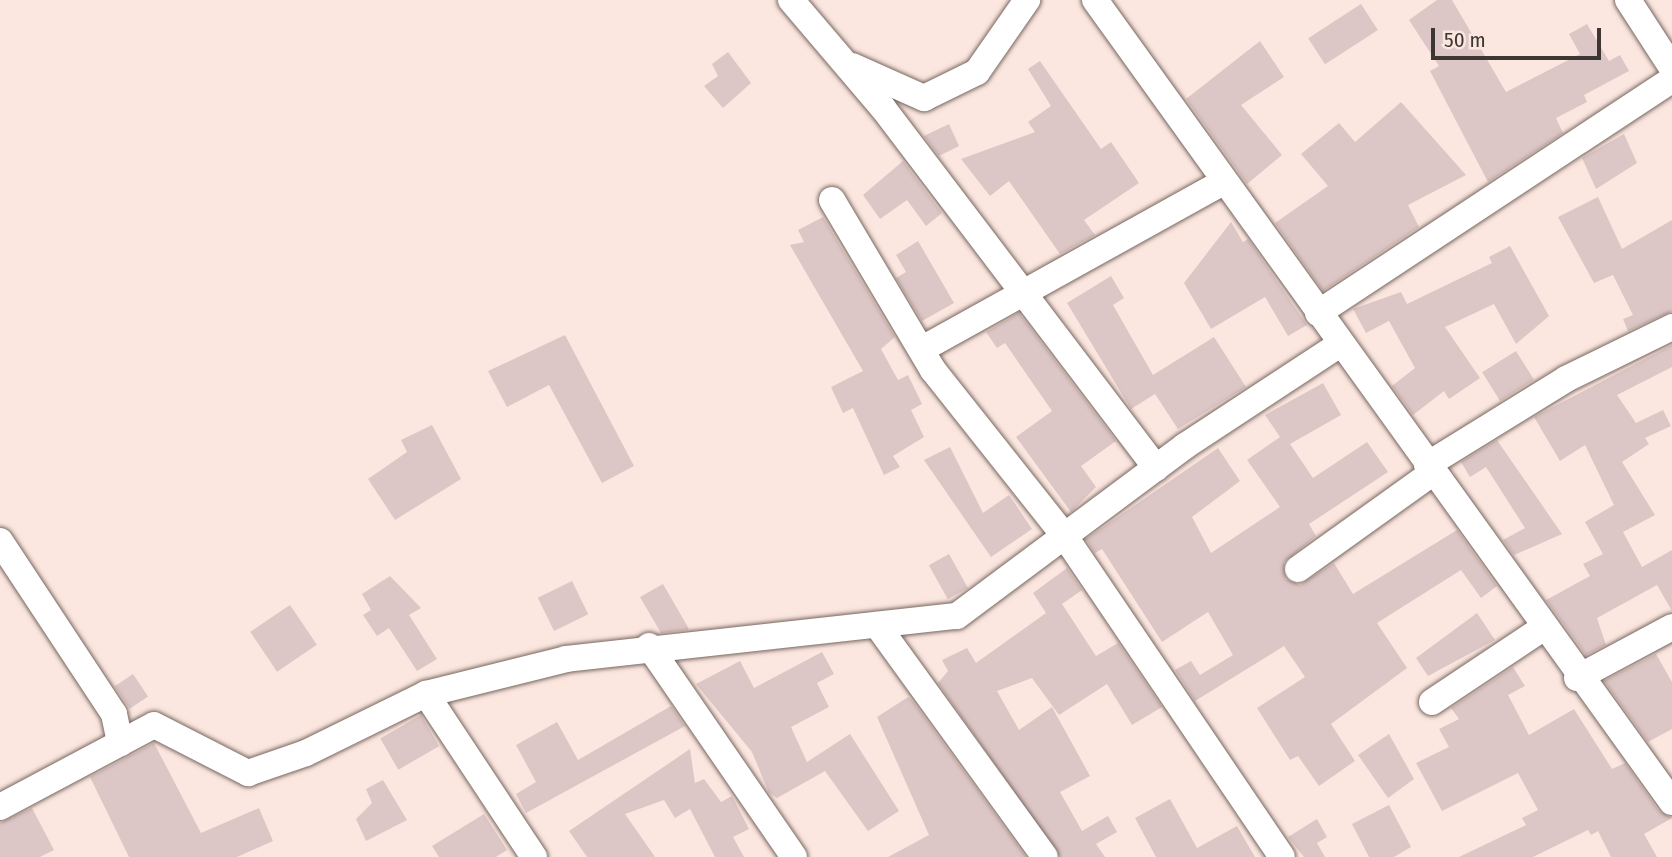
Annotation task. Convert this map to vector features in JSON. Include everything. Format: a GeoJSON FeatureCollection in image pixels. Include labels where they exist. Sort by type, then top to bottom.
{"type":"FeatureCollection","features":[{"type":"Feature","properties":{"kind":"street"},"geometry":{"type":"LineString","coordinates":[[791,0],[844,62],[1023,290],[1156,468]]}},
{"type":"Feature","properties":{"kind":"street"},"geometry":{"type":"LineString","coordinates":[[844,62],[924,98],[976,72],[1027,0]]}},
{"type":"Feature","properties":{"kind":"street"},"geometry":{"type":"LineString","coordinates":[[1095,0],[1577,677],[1672,802]]}},
{"type":"Feature","properties":{"kind":"street"},"geometry":{"type":"LineString","coordinates":[[1628,0],[1672,68]]}},
{"type":"Feature","properties":{"kind":"street"},"geometry":{"type":"LineString","coordinates":[[1318,313],[1672,80]]}},
{"type":"Feature","properties":{"kind":"street"},"geometry":{"type":"LineString","coordinates":[[922,349],[1023,290],[1073,270],[1223,182]]}},
{"type":"Feature","properties":{"kind":"street"},"geometry":{"type":"LineString","coordinates":[[832,200],[922,349],[1066,538],[1282,857]]}},
{"type":"Feature","properties":{"kind":"street"},"geometry":{"type":"LineString","coordinates":[[1298,569],[1429,469],[1566,379],[1672,327]]}},
{"type":"Feature","properties":{"kind":"street"},"geometry":{"type":"LineString","coordinates":[[0,807],[154,725],[248,774],[306,754],[426,694],[566,659],[649,646],[957,615],[1066,538],[1156,468],[1340,344]]}},
{"type":"Feature","properties":{"kind":"street"},"geometry":{"type":"LineString","coordinates":[[0,541],[114,715],[120,743]]}},
{"type":"Feature","properties":{"kind":"street"},"geometry":{"type":"LineString","coordinates":[[877,625],[1045,857]]}},
{"type":"Feature","properties":{"kind":"street"},"geometry":{"type":"LineString","coordinates":[[1577,677],[1672,627]]}},
{"type":"Feature","properties":{"kind":"street"},"geometry":{"type":"LineString","coordinates":[[1432,702],[1543,628]]}},
{"type":"Feature","properties":{"kind":"street"},"geometry":{"type":"LineString","coordinates":[[649,646],[794,857]]}},
{"type":"Feature","properties":{"kind":"street"},"geometry":{"type":"LineString","coordinates":[[426,694],[534,857]]}},
{"type":"Feature","properties":{"kind":"building"},"geometry":{"type":"Polygon","coordinates":[[[1437,0],[1452,0],[1506,92],[1580,54],[1569,34],[1587,24],[1609,61],[1620,55],[1629,71],[1584,95],[1587,102],[1556,118],[1563,133],[1488,182],[1430,71],[1439,66],[1409,20],[1437,0]]]}},
{"type":"Feature","properties":{"kind":"building"},"geometry":{"type":"Polygon","coordinates":[[[1361,4],[1378,30],[1325,64],[1308,38],[1361,4]]]}},
{"type":"Feature","properties":{"kind":"building"},"geometry":{"type":"Polygon","coordinates":[[[1260,41],[1284,77],[1241,105],[1282,155],[1247,184],[1186,99],[1260,41]]]}},
{"type":"Feature","properties":{"kind":"building"},"geometry":{"type":"Polygon","coordinates":[[[728,52],[751,83],[723,108],[704,86],[718,76],[712,64],[728,52]]]}},
{"type":"Feature","properties":{"kind":"building"},"geometry":{"type":"Polygon","coordinates":[[[1040,61],[1101,149],[1111,142],[1139,183],[1084,220],[1095,235],[1060,254],[1009,181],[990,196],[961,159],[1035,132],[1028,122],[1051,106],[1028,69],[1040,61]]]}},
{"type":"Feature","properties":{"kind":"building"},"geometry":{"type":"Polygon","coordinates":[[[1401,102],[1466,175],[1408,205],[1419,227],[1323,291],[1275,223],[1328,186],[1301,154],[1339,123],[1355,142],[1401,102]]]}},
{"type":"Feature","properties":{"kind":"building"},"geometry":{"type":"Polygon","coordinates":[[[949,124],[959,146],[939,156],[924,136],[949,124]]]}},
{"type":"Feature","properties":{"kind":"building"},"geometry":{"type":"Polygon","coordinates":[[[1624,134],[1637,163],[1596,189],[1582,158],[1624,134]]]}},
{"type":"Feature","properties":{"kind":"building"},"geometry":{"type":"Polygon","coordinates":[[[903,161],[942,213],[926,226],[907,200],[880,219],[863,195],[903,161]]]}},
{"type":"Feature","properties":{"kind":"building"},"geometry":{"type":"Polygon","coordinates":[[[1598,197],[1622,249],[1672,220],[1672,311],[1628,331],[1623,319],[1633,315],[1613,275],[1594,283],[1558,217],[1598,197]]]}},
{"type":"Feature","properties":{"kind":"building"},"geometry":{"type":"Polygon","coordinates":[[[823,217],[895,337],[881,349],[898,380],[908,375],[922,404],[911,410],[924,437],[893,456],[900,467],[884,475],[853,408],[843,413],[831,387],[863,371],[790,245],[804,242],[798,230],[823,217]]]}},
{"type":"Feature","properties":{"kind":"building"},"geometry":{"type":"Polygon","coordinates":[[[1231,222],[1243,242],[1248,239],[1307,325],[1288,336],[1265,297],[1211,329],[1184,283],[1231,222]]]}},
{"type":"Feature","properties":{"kind":"building"},"geometry":{"type":"Polygon","coordinates":[[[918,241],[954,303],[922,321],[896,278],[906,272],[896,255],[918,241]]]}},
{"type":"Feature","properties":{"kind":"building"},"geometry":{"type":"Polygon","coordinates":[[[1510,246],[1549,316],[1516,344],[1494,304],[1445,327],[1480,378],[1449,399],[1444,391],[1413,415],[1392,386],[1415,368],[1389,321],[1366,333],[1353,309],[1401,292],[1407,304],[1492,263],[1489,257],[1510,246]]]}},
{"type":"Feature","properties":{"kind":"building"},"geometry":{"type":"Polygon","coordinates":[[[1111,276],[1124,298],[1113,305],[1153,375],[1214,337],[1246,387],[1178,429],[1155,394],[1131,409],[1067,303],[1111,276]]]}},
{"type":"Feature","properties":{"kind":"building"},"geometry":{"type":"Polygon","coordinates":[[[1019,313],[1116,441],[1081,466],[1096,487],[1071,512],[1016,437],[1052,411],[1005,343],[997,348],[986,332],[1019,313]]]}},
{"type":"Feature","properties":{"kind":"building"},"geometry":{"type":"Polygon","coordinates":[[[565,335],[634,466],[602,483],[549,385],[507,407],[488,371],[565,335]]]}},
{"type":"Feature","properties":{"kind":"building"},"geometry":{"type":"Polygon","coordinates":[[[1672,345],[1672,367],[1617,395],[1636,423],[1663,410],[1671,426],[1645,438],[1649,444],[1622,462],[1655,515],[1623,532],[1642,567],[1672,550],[1672,611],[1657,585],[1597,618],[1606,645],[1586,655],[1546,600],[1590,576],[1583,564],[1603,554],[1585,522],[1614,505],[1585,445],[1560,461],[1534,417],[1672,345]]]}},
{"type":"Feature","properties":{"kind":"building"},"geometry":{"type":"Polygon","coordinates":[[[1516,351],[1534,380],[1500,401],[1482,372],[1516,351]]]}},
{"type":"Feature","properties":{"kind":"building"},"geometry":{"type":"Polygon","coordinates":[[[1323,383],[1341,415],[1290,444],[1313,478],[1367,442],[1388,472],[1309,524],[1316,536],[1284,562],[1286,579],[1300,585],[1334,563],[1353,594],[1457,530],[1497,586],[1481,598],[1461,570],[1377,623],[1407,668],[1331,724],[1355,761],[1319,786],[1298,756],[1290,760],[1257,708],[1305,677],[1284,646],[1195,701],[1175,670],[1191,661],[1200,675],[1233,655],[1208,612],[1162,642],[1102,549],[1095,553],[1086,539],[1218,448],[1240,481],[1192,517],[1211,553],[1280,507],[1247,460],[1280,437],[1265,415],[1323,383]]]}},
{"type":"Feature","properties":{"kind":"building"},"geometry":{"type":"Polygon","coordinates":[[[432,425],[461,479],[395,520],[368,479],[407,452],[401,440],[432,425]]]}},
{"type":"Feature","properties":{"kind":"building"},"geometry":{"type":"Polygon","coordinates":[[[1497,440],[1562,534],[1514,555],[1503,540],[1525,528],[1486,467],[1470,477],[1461,462],[1497,440]]]}},
{"type":"Feature","properties":{"kind":"building"},"geometry":{"type":"Polygon","coordinates":[[[950,447],[983,513],[1009,495],[1032,529],[991,557],[924,460],[950,447]]]}},
{"type":"Feature","properties":{"kind":"building"},"geometry":{"type":"Polygon","coordinates":[[[949,554],[968,588],[948,599],[929,565],[949,554]]]}},
{"type":"Feature","properties":{"kind":"building"},"geometry":{"type":"Polygon","coordinates":[[[1067,568],[1082,590],[1062,604],[1096,656],[1118,643],[1162,707],[1132,725],[1107,684],[1059,715],[1032,678],[997,691],[1019,730],[1052,707],[1090,776],[1060,792],[1082,831],[1108,816],[1117,832],[1096,844],[1105,857],[1060,857],[938,683],[948,671],[942,660],[967,648],[976,663],[1046,613],[1033,593],[1067,568]]]}},
{"type":"Feature","properties":{"kind":"building"},"geometry":{"type":"Polygon","coordinates":[[[390,576],[421,608],[409,615],[437,659],[417,671],[389,628],[377,636],[363,615],[371,610],[362,594],[390,576]]]}},
{"type":"Feature","properties":{"kind":"building"},"geometry":{"type":"Polygon","coordinates":[[[572,581],[588,614],[554,631],[538,598],[572,581]]]}},
{"type":"Feature","properties":{"kind":"building"},"geometry":{"type":"Polygon","coordinates":[[[663,584],[689,629],[661,633],[640,597],[663,584]]]}},
{"type":"Feature","properties":{"kind":"building"},"geometry":{"type":"Polygon","coordinates":[[[290,605],[317,645],[277,672],[250,632],[290,605]]]}},
{"type":"Feature","properties":{"kind":"building"},"geometry":{"type":"Polygon","coordinates":[[[1477,613],[1495,640],[1428,676],[1416,658],[1477,613]]]}},
{"type":"Feature","properties":{"kind":"building"},"geometry":{"type":"Polygon","coordinates":[[[822,652],[834,674],[817,683],[829,707],[791,727],[807,762],[850,734],[899,811],[868,831],[825,771],[777,798],[769,793],[752,752],[696,684],[740,661],[754,688],[822,652]]]}},
{"type":"Feature","properties":{"kind":"building"},"geometry":{"type":"Polygon","coordinates":[[[1656,654],[1672,682],[1672,729],[1648,742],[1604,681],[1656,654]]]}},
{"type":"Feature","properties":{"kind":"building"},"geometry":{"type":"Polygon","coordinates":[[[1513,667],[1525,686],[1508,695],[1529,735],[1574,709],[1612,769],[1625,763],[1659,811],[1672,818],[1644,834],[1657,857],[1611,857],[1598,831],[1591,835],[1588,830],[1533,857],[1459,857],[1526,825],[1522,818],[1538,810],[1518,773],[1442,811],[1416,763],[1449,747],[1439,729],[1459,719],[1451,708],[1513,667]]]}},
{"type":"Feature","properties":{"kind":"building"},"geometry":{"type":"Polygon","coordinates":[[[133,674],[148,696],[130,709],[115,686],[133,674]]]}},
{"type":"Feature","properties":{"kind":"building"},"geometry":{"type":"Polygon","coordinates":[[[908,697],[1026,857],[888,857],[929,835],[877,717],[908,697]]]}},
{"type":"Feature","properties":{"kind":"building"},"geometry":{"type":"Polygon","coordinates":[[[671,706],[685,726],[526,813],[516,794],[536,782],[516,745],[557,722],[578,760],[671,706]]]}},
{"type":"Feature","properties":{"kind":"building"},"geometry":{"type":"Polygon","coordinates":[[[421,715],[439,746],[398,770],[380,738],[421,715]]]}},
{"type":"Feature","properties":{"kind":"building"},"geometry":{"type":"Polygon","coordinates":[[[1389,734],[1414,779],[1388,798],[1358,755],[1389,734]]]}},
{"type":"Feature","properties":{"kind":"building"},"geometry":{"type":"Polygon","coordinates":[[[154,743],[201,833],[259,808],[273,841],[237,857],[129,857],[90,777],[154,743]]]}},
{"type":"Feature","properties":{"kind":"building"},"geometry":{"type":"Polygon","coordinates":[[[690,749],[695,783],[704,779],[721,802],[732,796],[749,829],[733,837],[744,857],[715,857],[690,809],[675,818],[664,800],[625,814],[655,857],[587,857],[569,831],[690,749]]]}},
{"type":"Feature","properties":{"kind":"building"},"geometry":{"type":"Polygon","coordinates":[[[383,780],[407,820],[366,841],[356,819],[372,803],[366,789],[383,780]]]}},
{"type":"Feature","properties":{"kind":"building"},"geometry":{"type":"Polygon","coordinates":[[[1170,799],[1197,848],[1237,826],[1255,857],[1156,857],[1135,818],[1170,799]]]}},
{"type":"Feature","properties":{"kind":"building"},"geometry":{"type":"Polygon","coordinates":[[[1389,805],[1411,847],[1394,857],[1369,857],[1352,824],[1389,805]]]}},
{"type":"Feature","properties":{"kind":"building"},"geometry":{"type":"Polygon","coordinates":[[[32,808],[54,850],[40,857],[0,857],[0,823],[32,808]]]}},
{"type":"Feature","properties":{"kind":"building"},"geometry":{"type":"Polygon","coordinates":[[[484,814],[507,850],[496,857],[439,857],[432,846],[484,814]]]}},
{"type":"Feature","properties":{"kind":"building"},"geometry":{"type":"Polygon","coordinates":[[[1317,819],[1327,837],[1317,843],[1325,857],[1304,857],[1288,837],[1317,819]]]}}]}
